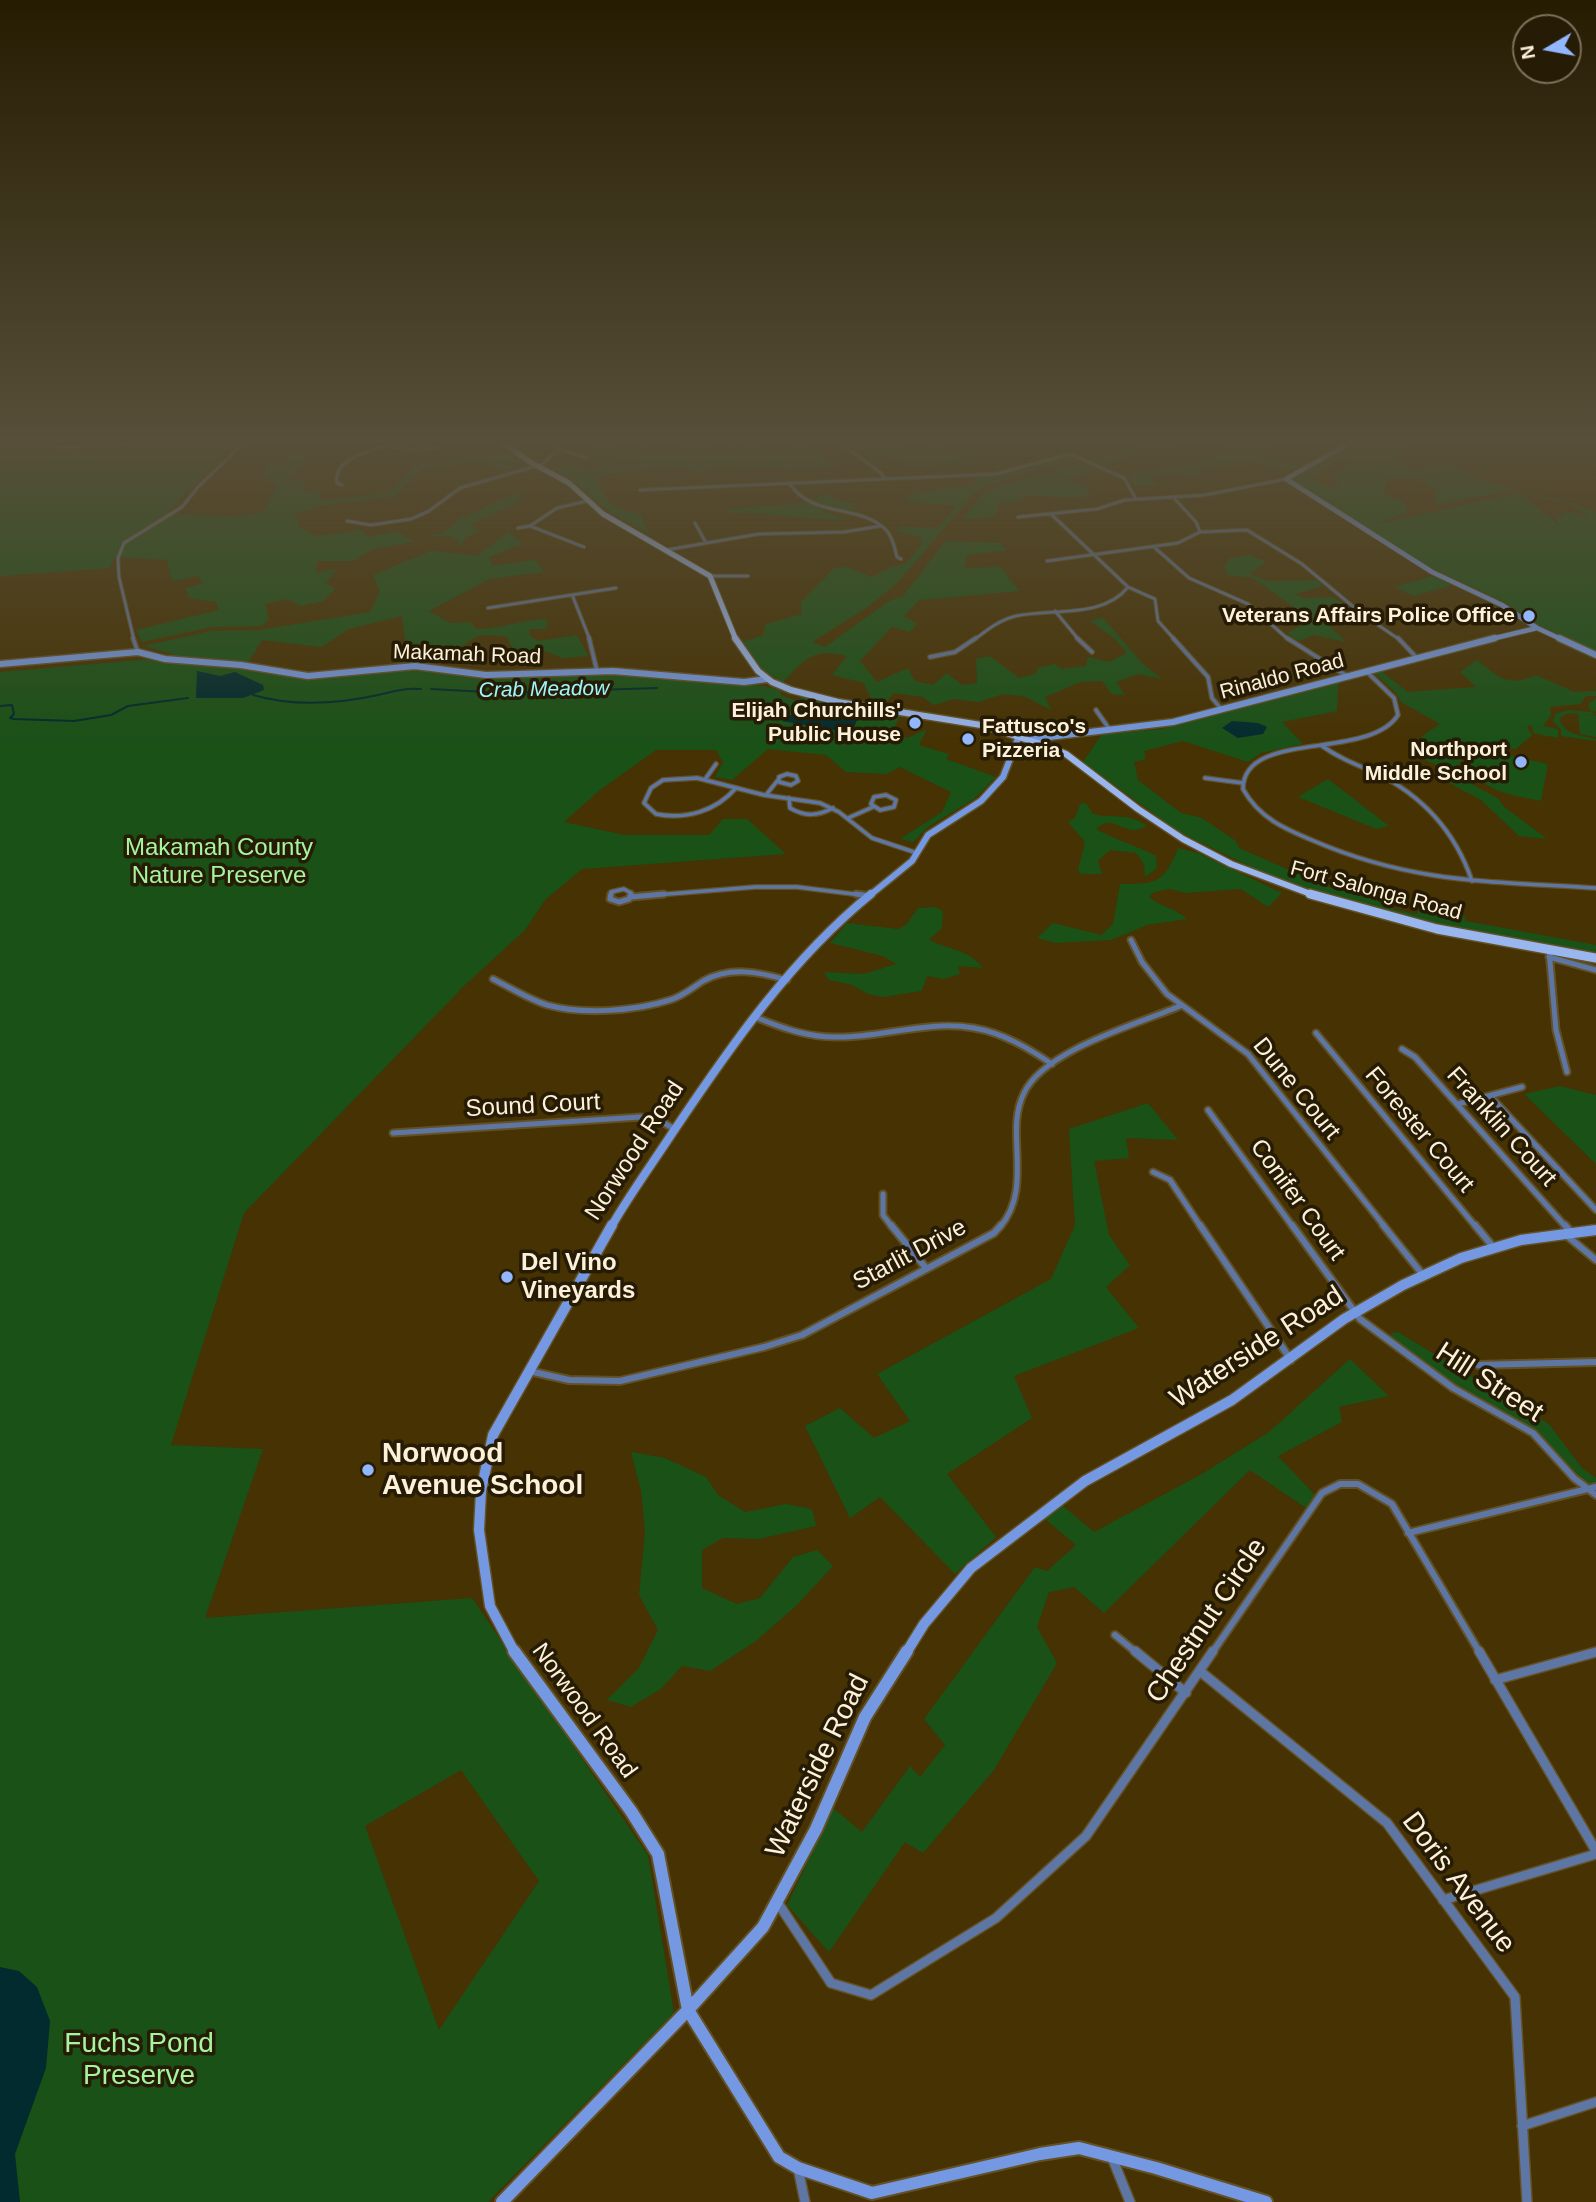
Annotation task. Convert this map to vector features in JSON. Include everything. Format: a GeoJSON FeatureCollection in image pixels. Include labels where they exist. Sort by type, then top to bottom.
{"type":"FeatureCollection","features":[{"type":"Feature","properties":{"kind":"main road"},"geometry":{"type":"LineString","coordinates":[[653,543],[710,576],[719,591],[732,632],[757,669],[768,679]]}},
{"type":"Feature","properties":{"kind":"main road","name":"Fort Salonga Road"},"geometry":{"type":"LineString","coordinates":[[768,679],[841,704],[928,715],[1032,738],[1066,754],[1182,838],[1290,890],[1549,954],[1596,958]]}},
{"type":"Feature","properties":{"kind":"street"},"geometry":{"type":"LineString","coordinates":[[124,543],[118,558],[119,577],[129,626],[138,652]]}},
{"type":"Feature","properties":{"kind":"street"},"geometry":{"type":"LineString","coordinates":[[569,543],[584,547]]}},
{"type":"Feature","properties":{"kind":"street"},"geometry":{"type":"LineString","coordinates":[[666,550],[697,543]]}},
{"type":"Feature","properties":{"kind":"street"},"geometry":{"type":"LineString","coordinates":[[892,543],[897,557],[901,559]]}},
{"type":"Feature","properties":{"kind":"street"},"geometry":{"type":"LineString","coordinates":[[1080,543],[1128,587],[1155,599],[1158,621],[1208,677],[1212,698],[1222,710]]}},
{"type":"Feature","properties":{"kind":"street"},"geometry":{"type":"LineString","coordinates":[[1047,561],[1176,543]]}},
{"type":"Feature","properties":{"kind":"street"},"geometry":{"type":"LineString","coordinates":[[1268,543],[1302,564],[1362,614],[1402,641],[1416,657]]}},
{"type":"Feature","properties":{"kind":"street"},"geometry":{"type":"LineString","coordinates":[[1385,543],[1416,563],[1502,605],[1537,628],[1596,655]]}},
{"type":"Feature","properties":{"kind":"street"},"geometry":{"type":"LineString","coordinates":[[1153,547],[1189,578],[1248,604],[1267,618],[1280,634],[1347,676]]}},
{"type":"Feature","properties":{"kind":"street"},"geometry":{"type":"LineString","coordinates":[[710,576],[748,576]]}},
{"type":"Feature","properties":{"kind":"street"},"geometry":{"type":"LineString","coordinates":[[930,657],[952,656],[992,625],[1008,617],[1113,601],[1125,593],[1128,587]]}},
{"type":"Feature","properties":{"kind":"street"},"geometry":{"type":"LineString","coordinates":[[488,608],[573,597],[616,588]]}},
{"type":"Feature","properties":{"kind":"street"},"geometry":{"type":"LineString","coordinates":[[573,597],[588,632],[597,671]]}},
{"type":"Feature","properties":{"kind":"street"},"geometry":{"type":"LineString","coordinates":[[1055,611],[1086,649],[1092,652]]}},
{"type":"Feature","properties":{"kind":"street","name":"Rinaldo Road"},"geometry":{"type":"LineString","coordinates":[[1032,738],[1162,724],[1537,628]]}},
{"type":"Feature","properties":{"kind":"street","name":"Makamah Road"},"geometry":{"type":"LineString","coordinates":[[0,664],[138,652],[165,659],[241,665],[308,676],[415,666],[486,676],[597,671],[647,672],[744,682],[768,679]]}},
{"type":"Feature","properties":{"kind":"street"},"geometry":{"type":"LineString","coordinates":[[1366,671],[1392,692],[1398,701],[1398,714],[1394,722],[1379,733],[1366,738],[1280,753],[1254,763],[1242,783],[1246,797],[1261,815],[1311,840],[1389,868],[1472,881],[1596,888]]}},
{"type":"Feature","properties":{"kind":"street"},"geometry":{"type":"LineString","coordinates":[[1096,710],[1111,730]]}},
{"type":"Feature","properties":{"kind":"street","name":"Norwood Road"},"geometry":{"type":"LineString","coordinates":[[688,2010],[658,1854],[631,1811],[530,1676],[502,1632],[490,1606],[479,1530],[481,1491],[493,1435],[589,1263],[673,1128],[755,1017],[837,922],[912,861],[928,835],[981,801],[1003,777],[1019,736]]}},
{"type":"Feature","properties":{"kind":"street"},"geometry":{"type":"LineString","coordinates":[[1322,746],[1337,757],[1393,782],[1434,812],[1456,840],[1472,881]]}},
{"type":"Feature","properties":{"kind":"street"},"geometry":{"type":"LineString","coordinates":[[706,778],[716,764]]}},
{"type":"Feature","properties":{"kind":"street"},"geometry":{"type":"LineString","coordinates":[[766,795],[779,777],[787,774],[799,779],[791,785],[784,785],[778,780]]}},
{"type":"Feature","properties":{"kind":"street"},"geometry":{"type":"LineString","coordinates":[[737,788],[722,802],[697,813],[661,814],[645,807],[647,792],[661,782],[682,777],[706,778],[766,795],[808,799],[833,808],[865,835],[916,853]]}},
{"type":"Feature","properties":{"kind":"street"},"geometry":{"type":"LineString","coordinates":[[1205,778],[1242,783]]}},
{"type":"Feature","properties":{"kind":"street"},"geometry":{"type":"LineString","coordinates":[[848,818],[873,807],[888,810],[897,803],[894,798],[882,795],[872,799],[873,807]]}},
{"type":"Feature","properties":{"kind":"street"},"geometry":{"type":"LineString","coordinates":[[789,798],[790,808],[805,815],[821,814],[833,808]]}},
{"type":"Feature","properties":{"kind":"street"},"geometry":{"type":"LineString","coordinates":[[631,897],[629,891],[620,889],[614,890],[609,896],[618,902],[631,897],[755,887],[797,887],[870,896]]}},
{"type":"Feature","properties":{"kind":"street","name":"Dune Court"},"geometry":{"type":"LineString","coordinates":[[1131,940],[1153,979],[1180,1006],[1217,1029],[1248,1054],[1423,1275]]}},
{"type":"Feature","properties":{"kind":"street"},"geometry":{"type":"LineString","coordinates":[[1549,954],[1556,1030],[1567,1072]]}},
{"type":"Feature","properties":{"kind":"street","name":"Fort Salonga Road"},"geometry":{"type":"LineString","coordinates":[[1549,954],[1596,970]]}},
{"type":"Feature","properties":{"kind":"street"},"geometry":{"type":"LineString","coordinates":[[493,979],[541,1003],[570,1009],[652,1005],[670,1001],[714,974],[730,971],[751,971],[787,980]]}},
{"type":"Feature","properties":{"kind":"street","name":"Starlit Drive"},"geometry":{"type":"LineString","coordinates":[[528,1371],[569,1380],[620,1381],[764,1347],[802,1335],[994,1233],[1013,1208],[1018,1108],[1029,1084],[1052,1065],[1180,1006]]}},
{"type":"Feature","properties":{"kind":"street"},"geometry":{"type":"LineString","coordinates":[[755,1017],[798,1033],[830,1037],[942,1024],[981,1028],[1016,1041],[1052,1065]]}},
{"type":"Feature","properties":{"kind":"street","name":"Forester Court"},"geometry":{"type":"LineString","coordinates":[[1317,1033],[1494,1248]]}},
{"type":"Feature","properties":{"kind":"street","name":"Franklin Court"},"geometry":{"type":"LineString","coordinates":[[1402,1049],[1415,1058],[1458,1104],[1567,1232],[1596,1260]]}},
{"type":"Feature","properties":{"kind":"street"},"geometry":{"type":"LineString","coordinates":[[1458,1104],[1522,1087]]}},
{"type":"Feature","properties":{"kind":"street"},"geometry":{"type":"LineString","coordinates":[[1490,1096],[1596,1210]]}},
{"type":"Feature","properties":{"kind":"street","name":"Conifer Court"},"geometry":{"type":"LineString","coordinates":[[1208,1110],[1354,1312]]}},
{"type":"Feature","properties":{"kind":"street","name":"Sound Court"},"geometry":{"type":"LineString","coordinates":[[393,1133],[640,1117],[660,1121],[673,1128]]}},
{"type":"Feature","properties":{"kind":"street"},"geometry":{"type":"LineString","coordinates":[[1153,1172],[1170,1180],[1291,1360]]}},
{"type":"Feature","properties":{"kind":"street"},"geometry":{"type":"LineString","coordinates":[[883,1194],[883,1215],[926,1268]]}},
{"type":"Feature","properties":{"kind":"street","name":"Waterside Road"},"geometry":{"type":"LineString","coordinates":[[502,2202],[688,2010],[763,1927],[816,1829],[864,1717],[924,1624],[971,1568],[1085,1481],[1232,1400],[1354,1312],[1461,1258],[1567,1232],[1596,1230]]}},
{"type":"Feature","properties":{"kind":"street","name":"Hill Street"},"geometry":{"type":"LineString","coordinates":[[1354,1312],[1369,1328],[1453,1388],[1533,1433],[1596,1495]]}},
{"type":"Feature","properties":{"kind":"street"},"geometry":{"type":"LineString","coordinates":[[1478,1364],[1596,1362]]}},
{"type":"Feature","properties":{"kind":"street","name":"Chestnut Circle"},"geometry":{"type":"LineString","coordinates":[[778,1903],[831,1983],[871,1995],[996,1918],[1077,1844],[1201,1672],[1322,1493],[1344,1482],[1359,1483],[1375,1490],[1392,1504],[1596,1852]]}},
{"type":"Feature","properties":{"kind":"street"},"geometry":{"type":"LineString","coordinates":[[1408,1533],[1596,1487]]}},
{"type":"Feature","properties":{"kind":"street"},"geometry":{"type":"LineString","coordinates":[[1115,1634],[1186,1693]]}},
{"type":"Feature","properties":{"kind":"street"},"geometry":{"type":"LineString","coordinates":[[1495,1680],[1596,1651]]}},
{"type":"Feature","properties":{"kind":"street","name":"Doris Avenue"},"geometry":{"type":"LineString","coordinates":[[1201,1672],[1387,1823],[1515,1997],[1527,2202]]}},
{"type":"Feature","properties":{"kind":"street"},"geometry":{"type":"LineString","coordinates":[[1443,1900],[1596,1852]]}},
{"type":"Feature","properties":{"kind":"street"},"geometry":{"type":"LineString","coordinates":[[688,2010],[779,2157],[798,2168],[872,2193],[1040,2154],[1079,2148],[1156,2168],[1265,2202]]}},
{"type":"Feature","properties":{"kind":"street"},"geometry":{"type":"LineString","coordinates":[[1521,2126],[1596,2102]]}},
{"type":"Feature","properties":{"kind":"street"},"geometry":{"type":"LineString","coordinates":[[1112,2158],[1130,2202]]}},
{"type":"Feature","properties":{"kind":"street"},"geometry":{"type":"LineString","coordinates":[[798,2168],[805,2202]]}},
{"type":"Feature","properties":{"kind":"green space"},"geometry":{"type":"Polygon","coordinates":[[[0,543],[410,543],[373,549],[353,561],[317,561],[316,573],[337,569],[326,583],[335,589],[323,601],[300,606],[288,599],[265,604],[269,620],[261,626],[211,627],[142,642],[136,630],[219,610],[216,602],[189,598],[186,588],[202,584],[199,576],[172,581],[167,560],[115,557],[110,568],[0,576],[0,543]]]}},
{"type":"Feature","properties":{"kind":"green space"},"geometry":{"type":"Polygon","coordinates":[[[495,543],[521,543],[489,557],[492,566],[535,560],[544,572],[489,579],[429,611],[450,623],[470,622],[477,629],[543,619],[548,622],[546,629],[530,629],[529,635],[538,641],[577,635],[588,656],[562,658],[545,651],[514,652],[507,637],[489,635],[476,637],[462,646],[442,652],[431,660],[408,662],[402,616],[349,629],[321,647],[262,640],[249,661],[181,657],[144,646],[211,631],[259,630],[370,612],[380,592],[373,575],[431,551],[477,556],[495,543]]]}},
{"type":"Feature","properties":{"kind":"green space"},"geometry":{"type":"Polygon","coordinates":[[[932,543],[898,582],[869,606],[812,642],[825,647],[889,601],[903,596],[945,543],[1000,543],[1007,550],[967,555],[964,568],[1001,567],[1019,591],[919,600],[904,616],[917,624],[910,632],[892,627],[860,661],[877,682],[908,668],[915,681],[933,685],[947,673],[962,685],[977,683],[976,659],[990,656],[1019,678],[1035,674],[1038,668],[1055,664],[1062,669],[1086,666],[1088,657],[1109,662],[1127,653],[1115,639],[1090,621],[1103,618],[1143,664],[1162,679],[1138,674],[1116,682],[1125,695],[1112,694],[1102,681],[1080,682],[1045,697],[1051,710],[1024,696],[1003,694],[978,702],[954,699],[934,705],[923,697],[894,693],[882,706],[874,705],[864,683],[832,675],[847,656],[817,654],[804,661],[783,682],[762,670],[743,642],[763,635],[766,624],[802,614],[801,602],[834,568],[847,567],[872,577],[891,567],[906,564],[922,544],[932,543]]]}},
{"type":"Feature","properties":{"kind":"green space"},"geometry":{"type":"Polygon","coordinates":[[[1390,543],[1596,543],[1596,651],[1539,626],[1506,603],[1425,565],[1390,543]]]}},
{"type":"Feature","properties":{"kind":"green space"},"geometry":{"type":"Polygon","coordinates":[[[1250,555],[1266,562],[1249,574],[1268,581],[1317,580],[1323,586],[1295,594],[1303,598],[1332,597],[1348,606],[1322,605],[1329,613],[1320,617],[1346,642],[1314,635],[1298,641],[1287,633],[1302,625],[1273,617],[1295,608],[1253,578],[1228,575],[1224,568],[1230,558],[1250,555]]]}},
{"type":"Feature","properties":{"kind":"green space"},"geometry":{"type":"Polygon","coordinates":[[[1433,576],[1452,585],[1414,596],[1395,587],[1433,576]]]}},
{"type":"Feature","properties":{"kind":"green space"},"geometry":{"type":"Polygon","coordinates":[[[152,659],[236,666],[322,679],[395,669],[429,669],[474,678],[644,673],[762,686],[780,690],[781,695],[796,701],[803,696],[846,708],[900,715],[892,735],[908,738],[927,729],[919,745],[949,754],[946,759],[996,777],[974,799],[928,827],[913,842],[900,839],[942,812],[951,792],[900,767],[887,774],[846,772],[826,755],[768,749],[732,780],[715,777],[723,762],[716,750],[656,750],[600,790],[564,822],[624,835],[709,835],[723,819],[747,819],[786,854],[582,869],[545,900],[525,930],[465,985],[244,1213],[171,1445],[263,1449],[205,1618],[472,1598],[648,1855],[674,2013],[488,2202],[0,2202],[0,672],[152,659]],[[461,1770],[365,1826],[439,2030],[539,1881],[461,1770]]]}},
{"type":"Feature","properties":{"kind":"green space"},"geometry":{"type":"Polygon","coordinates":[[[1477,660],[1504,679],[1518,681],[1536,675],[1574,692],[1596,691],[1596,696],[1586,696],[1580,704],[1550,707],[1551,715],[1543,726],[1558,729],[1558,738],[1533,733],[1532,726],[1529,725],[1527,728],[1532,735],[1516,749],[1474,747],[1455,768],[1472,784],[1499,799],[1503,806],[1547,839],[1519,836],[1481,800],[1451,784],[1439,766],[1409,754],[1430,751],[1421,737],[1440,724],[1401,702],[1395,692],[1372,671],[1378,669],[1408,692],[1476,687],[1460,672],[1477,660]]]}},
{"type":"Feature","properties":{"kind":"green space"},"geometry":{"type":"Polygon","coordinates":[[[1351,677],[1338,685],[1337,711],[1282,722],[1303,744],[1261,753],[1248,762],[1183,741],[1144,751],[1146,759],[1134,762],[1138,780],[1181,813],[1202,818],[1236,841],[1239,848],[1328,887],[1383,895],[1384,907],[1417,914],[1421,904],[1462,911],[1466,921],[1596,945],[1596,952],[1544,945],[1382,912],[1292,887],[1179,832],[1083,762],[1102,734],[1162,729],[1351,677]]]}},
{"type":"Feature","properties":{"kind":"green space"},"geometry":{"type":"Polygon","coordinates":[[[1596,698],[1596,711],[1591,712],[1588,704],[1596,698]]]}},
{"type":"Feature","properties":{"kind":"green space"},"geometry":{"type":"Polygon","coordinates":[[[1569,710],[1596,715],[1582,714],[1596,716],[1596,737],[1580,734],[1578,713],[1566,714],[1559,719],[1569,731],[1596,741],[1561,736],[1561,730],[1553,721],[1555,714],[1569,710]]]}},
{"type":"Feature","properties":{"kind":"green space"},"geometry":{"type":"Polygon","coordinates":[[[1476,748],[1548,764],[1541,801],[1497,790],[1478,778],[1469,759],[1476,748]]]}},
{"type":"Feature","properties":{"kind":"green space"},"geometry":{"type":"Polygon","coordinates":[[[1328,779],[1389,826],[1376,829],[1298,797],[1328,779]]]}},
{"type":"Feature","properties":{"kind":"green space"},"geometry":{"type":"Polygon","coordinates":[[[1086,803],[1093,814],[1127,817],[1147,826],[1135,830],[1106,823],[1096,829],[1156,856],[1157,868],[1145,877],[1144,864],[1136,853],[1110,850],[1098,861],[1102,874],[1081,874],[1078,870],[1085,842],[1068,822],[1075,818],[1080,804],[1086,803]]]}},
{"type":"Feature","properties":{"kind":"green space"},"geometry":{"type":"Polygon","coordinates":[[[1178,848],[1198,853],[1282,893],[1268,907],[1241,889],[1186,893],[1170,889],[1154,892],[1149,897],[1187,919],[1147,925],[1111,940],[1056,943],[1037,938],[1053,923],[1101,935],[1113,924],[1120,884],[1158,879],[1168,868],[1178,848]]]}},
{"type":"Feature","properties":{"kind":"green space"},"geometry":{"type":"Polygon","coordinates":[[[935,907],[943,911],[942,928],[929,940],[965,953],[983,968],[958,966],[960,974],[944,979],[927,976],[922,991],[883,997],[868,994],[852,985],[829,980],[824,972],[864,974],[896,964],[883,956],[830,943],[847,923],[898,929],[906,925],[918,908],[935,907]]]}},
{"type":"Feature","properties":{"kind":"green space"},"geometry":{"type":"Polygon","coordinates":[[[1560,1086],[1596,1095],[1596,1164],[1524,1094],[1560,1086]]]}},
{"type":"Feature","properties":{"kind":"green space"},"geometry":{"type":"Polygon","coordinates":[[[1148,1103],[1178,1140],[1126,1138],[1129,1158],[1094,1161],[1109,1235],[1130,1265],[1106,1287],[1139,1328],[1014,1376],[1032,1418],[947,1474],[996,1537],[955,1574],[880,1497],[850,1518],[805,1426],[840,1408],[874,1438],[910,1421],[877,1374],[1051,1279],[1075,1225],[1069,1129],[1148,1103]]]}},
{"type":"Feature","properties":{"kind":"green space"},"geometry":{"type":"Polygon","coordinates":[[[1398,1332],[1549,1424],[1582,1468],[1596,1478],[1596,1484],[1588,1485],[1535,1430],[1436,1372],[1389,1334],[1398,1332]]]}},
{"type":"Feature","properties":{"kind":"green space"},"geometry":{"type":"Polygon","coordinates":[[[1350,1359],[1389,1396],[1339,1407],[1342,1422],[1278,1456],[1316,1496],[1306,1508],[1250,1470],[1104,1613],[1074,1587],[1049,1592],[1037,1627],[1057,1663],[994,1770],[923,1853],[905,1842],[829,1952],[787,1905],[833,1808],[862,1832],[910,1766],[920,1777],[945,1745],[924,1719],[1035,1567],[1047,1571],[1076,1545],[1045,1519],[1062,1505],[1094,1532],[1200,1475],[1269,1432],[1350,1359]]]}},
{"type":"Feature","properties":{"kind":"green space"},"geometry":{"type":"Polygon","coordinates":[[[631,1452],[665,1458],[706,1477],[718,1495],[745,1512],[786,1504],[812,1509],[816,1526],[759,1539],[723,1538],[702,1550],[702,1588],[737,1604],[760,1598],[793,1557],[817,1550],[833,1566],[798,1604],[756,1641],[710,1671],[682,1666],[662,1688],[631,1707],[607,1700],[639,1668],[658,1630],[639,1595],[645,1532],[641,1491],[631,1452]]]}},
{"type":"Feature","properties":{"kind":"water"},"geometry":{"type":"Polygon","coordinates":[[[197,671],[220,676],[235,672],[263,685],[264,690],[243,698],[196,698],[197,671]]]}},
{"type":"Feature","properties":{"kind":"water"},"geometry":{"type":"Polygon","coordinates":[[[799,709],[857,720],[852,733],[782,721],[799,709]]]}},
{"type":"Feature","properties":{"kind":"water"},"geometry":{"type":"Polygon","coordinates":[[[1232,721],[1258,723],[1267,727],[1263,734],[1238,738],[1222,728],[1232,721]]]}},
{"type":"Feature","properties":{"kind":"water"},"geometry":{"type":"Polygon","coordinates":[[[0,1967],[19,1971],[37,1987],[50,2021],[46,2068],[15,2154],[20,2202],[0,2202],[0,1967]]]}},
{"type":"Feature","properties":{"kind":"waterway","name":"Crab Meadow"},"geometry":{"type":"LineString","coordinates":[[431,689],[505,693],[657,688]]}},
{"type":"Feature","properties":{"kind":"waterway","name":"Crab Meadow"},"geometry":{"type":"LineString","coordinates":[[253,695],[316,703],[363,698],[404,689],[421,689]]}},
{"type":"Feature","properties":{"kind":"waterway","name":"Crab Meadow"},"geometry":{"type":"LineString","coordinates":[[0,706],[12,705],[14,714],[10,718],[14,719],[74,721],[111,715],[128,706],[188,698]]}},
{"type":"Feature","properties":{"kind":"place","name":"Veterans Affairs Police Office"},"geometry":{"type":"Point","coordinates":[1529,616]}},
{"type":"Feature","properties":{"kind":"place","name":"Elijah Churchills' Public House"},"geometry":{"type":"Point","coordinates":[915,723]}},
{"type":"Feature","properties":{"kind":"place","name":"Fattusco's Pizzeria"},"geometry":{"type":"Point","coordinates":[968,739]}},
{"type":"Feature","properties":{"kind":"place","name":"Northport Middle School"},"geometry":{"type":"Point","coordinates":[1521,762]}},
{"type":"Feature","properties":{"kind":"place","name":"Del Vino Vineyards"},"geometry":{"type":"Point","coordinates":[507,1277]}},
{"type":"Feature","properties":{"kind":"place","name":"Norwood Avenue School"},"geometry":{"type":"Point","coordinates":[368,1470]}},
{"type":"Feature","properties":{"kind":"park label","name":"Makamah County Nature Preserve"},"geometry":{"type":"Point","coordinates":[219,862]}},
{"type":"Feature","properties":{"kind":"park label","name":"Fuchs Pond Preserve"},"geometry":{"type":"Point","coordinates":[139,2060]}}]}
